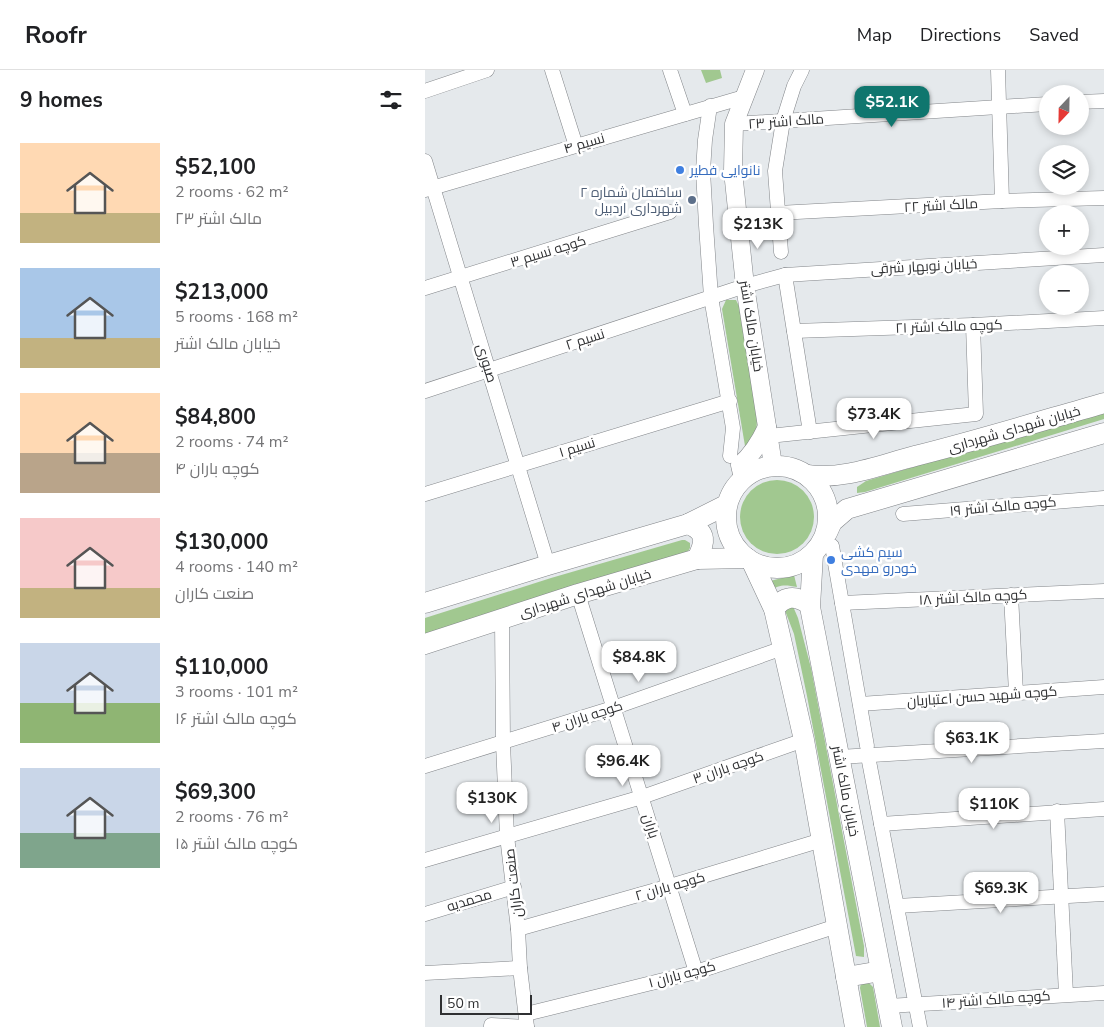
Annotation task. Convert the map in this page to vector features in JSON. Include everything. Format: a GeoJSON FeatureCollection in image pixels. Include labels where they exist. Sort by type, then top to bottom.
{"type":"FeatureCollection","features":[{"type":"Feature","properties":{"kind":"main road","name":"خیابان شهدای شهرداری"},"geometry":{"type":"LineString","coordinates":[[807,475],[823,477],[847,474],[977,440],[1104,403]]}},
{"type":"Feature","properties":{"kind":"main road","name":"خیابان شهدای شهرداری"},"geometry":{"type":"LineString","coordinates":[[823,546],[832,522],[847,509],[1104,433]]}},
{"type":"Feature","properties":{"kind":"main road"},"geometry":{"type":"LineString","coordinates":[[773,465],[791,467],[807,475],[819,487],[827,504],[828,522],[823,546],[798,564],[781,568],[765,567],[749,560],[738,550],[729,536],[725,521],[727,505],[733,490],[743,478],[757,469],[773,465]]}},
{"type":"Feature","properties":{"kind":"main road"},"geometry":{"type":"LineString","coordinates":[[847,474],[843,493],[848,499],[860,504]]}},
{"type":"Feature","properties":{"kind":"main road"},"geometry":{"type":"LineString","coordinates":[[425,603],[688,524],[727,505]]}},
{"type":"Feature","properties":{"kind":"main road"},"geometry":{"type":"LineString","coordinates":[[688,524],[700,530],[703,536],[702,549],[697,559]]}},
{"type":"Feature","properties":{"kind":"main road","name":"خیابان مالک اشتر"},"geometry":{"type":"LineString","coordinates":[[823,546],[809,604],[892,1027]]}},
{"type":"Feature","properties":{"kind":"main road","name":"خیابان شهدای شهرداری"},"geometry":{"type":"LineString","coordinates":[[425,644],[578,594],[697,559],[749,560]]}},
{"type":"Feature","properties":{"kind":"main road"},"geometry":{"type":"LineString","coordinates":[[749,560],[774,609],[804,740],[855,1027]]}},
{"type":"Feature","properties":{"kind":"main road"},"geometry":{"type":"LineString","coordinates":[[774,609],[789,597],[797,598],[809,604]]}},
{"type":"Feature","properties":{"kind":"main road"},"geometry":{"type":"LineString","coordinates":[[846,977],[881,971]]}},
{"type":"Feature","properties":{"kind":"street"},"geometry":{"type":"LineString","coordinates":[[425,91],[487,70]]}},
{"type":"Feature","properties":{"kind":"street"},"geometry":{"type":"LineString","coordinates":[[552,70],[576,146]]}},
{"type":"Feature","properties":{"kind":"street"},"geometry":{"type":"LineString","coordinates":[[670,70],[685,114]]}},
{"type":"Feature","properties":{"kind":"street","name":"خیابان مالک اشتر"},"geometry":{"type":"LineString","coordinates":[[755,70],[734,124],[733,170],[745,286],[773,465]]}},
{"type":"Feature","properties":{"kind":"street"},"geometry":{"type":"LineString","coordinates":[[781,252],[775,171],[783,121],[794,86],[802,70]]}},
{"type":"Feature","properties":{"kind":"street"},"geometry":{"type":"LineString","coordinates":[[998,70],[1002,201]]}},
{"type":"Feature","properties":{"kind":"street","name":"نسیم ۴"},"geometry":{"type":"LineString","coordinates":[[429,189],[744,97]]}},
{"type":"Feature","properties":{"kind":"street"},"geometry":{"type":"LineString","coordinates":[[1089,102],[1104,101]]}},
{"type":"Feature","properties":{"kind":"street","name":"مالک اشتر ۲۳"},"geometry":{"type":"LineString","coordinates":[[734,124],[1039,104]]}},
{"type":"Feature","properties":{"kind":"street"},"geometry":{"type":"LineString","coordinates":[[710,106],[703,171],[711,298],[730,401],[733,428],[730,456]]}},
{"type":"Feature","properties":{"kind":"street","name":"صبوری"},"geometry":{"type":"LineString","coordinates":[[425,161],[429,189],[461,278],[548,565]]}},
{"type":"Feature","properties":{"kind":"street","name":"مالک اشتر ۲۲"},"geometry":{"type":"LineString","coordinates":[[778,213],[1002,201],[1104,198]]}},
{"type":"Feature","properties":{"kind":"street","name":"کوچه نسیم ۳"},"geometry":{"type":"LineString","coordinates":[[425,288],[670,212]]}},
{"type":"Feature","properties":{"kind":"street","name":"خیابان نوبهار شرقی"},"geometry":{"type":"LineString","coordinates":[[745,286],[785,275],[1104,255]]}},
{"type":"Feature","properties":{"kind":"street"},"geometry":{"type":"LineString","coordinates":[[785,275],[811,432]]}},
{"type":"Feature","properties":{"kind":"street","name":"نسیم ۲"},"geometry":{"type":"LineString","coordinates":[[425,391],[745,286]]}},
{"type":"Feature","properties":{"kind":"street","name":"کوچه مالک اشتر ۲۱"},"geometry":{"type":"LineString","coordinates":[[794,331],[973,325],[1104,318]]}},
{"type":"Feature","properties":{"kind":"street"},"geometry":{"type":"LineString","coordinates":[[743,478],[740,465],[759,445],[768,431],[811,432],[976,414],[973,325]]}},
{"type":"Feature","properties":{"kind":"street","name":"نسیم ۱"},"geometry":{"type":"LineString","coordinates":[[425,494],[518,464],[730,401]]}},
{"type":"Feature","properties":{"kind":"street","name":"کوچه مالک اشتر ۱۹"},"geometry":{"type":"LineString","coordinates":[[903,514],[1104,498]]}},
{"type":"Feature","properties":{"kind":"street"},"geometry":{"type":"LineString","coordinates":[[823,546],[843,603],[881,824],[920,1027]]}},
{"type":"Feature","properties":{"kind":"street","name":"کوچه مالک اشتر ۱۸"},"geometry":{"type":"LineString","coordinates":[[843,603],[1104,591]]}},
{"type":"Feature","properties":{"kind":"street","name":"باران"},"geometry":{"type":"LineString","coordinates":[[578,594],[696,972]]}},
{"type":"Feature","properties":{"kind":"street"},"geometry":{"type":"LineString","coordinates":[[1011,595],[1016,693]]}},
{"type":"Feature","properties":{"kind":"street","name":"صنعت کاران"},"geometry":{"type":"LineString","coordinates":[[502,619],[503,743],[507,836],[514,887],[526,1023]]}},
{"type":"Feature","properties":{"kind":"street","name":"کوچه باران ۴"},"geometry":{"type":"LineString","coordinates":[[425,766],[613,708],[783,648]]}},
{"type":"Feature","properties":{"kind":"street","name":"کوچه شهید حسن اعتباریان"},"geometry":{"type":"LineString","coordinates":[[860,704],[1104,688]]}},
{"type":"Feature","properties":{"kind":"street","name":"کوچه باران ۳"},"geometry":{"type":"LineString","coordinates":[[425,860],[642,797],[804,740]]}},
{"type":"Feature","properties":{"kind":"street"},"geometry":{"type":"LineString","coordinates":[[839,757],[868,751],[1104,741]]}},
{"type":"Feature","properties":{"kind":"street"},"geometry":{"type":"LineString","coordinates":[[881,824],[1104,809]]}},
{"type":"Feature","properties":{"kind":"street"},"geometry":{"type":"LineString","coordinates":[[1057,811],[1066,994]]}},
{"type":"Feature","properties":{"kind":"street","name":"کوچه باران ۲"},"geometry":{"type":"LineString","coordinates":[[518,929],[822,840]]}},
{"type":"Feature","properties":{"kind":"street","name":"محمدیه"},"geometry":{"type":"LineString","coordinates":[[425,914],[514,887]]}},
{"type":"Feature","properties":{"kind":"street"},"geometry":{"type":"LineString","coordinates":[[897,906],[1104,894]]}},
{"type":"Feature","properties":{"kind":"street","name":"کوچه باران ۱"},"geometry":{"type":"LineString","coordinates":[[491,1027],[491,1025],[526,1023],[696,972],[837,926]]}},
{"type":"Feature","properties":{"kind":"street"},"geometry":{"type":"LineString","coordinates":[[425,973],[520,968]]}},
{"type":"Feature","properties":{"kind":"street","name":"کوچه مالک اشتر ۱۴"},"geometry":{"type":"LineString","coordinates":[[888,1006],[1066,994],[1104,994]]}},
{"type":"Feature","properties":{"kind":"green space"},"geometry":{"type":"Polygon","coordinates":[[[701,70],[720,70],[722,78],[706,83],[701,70]]]}},
{"type":"Feature","properties":{"kind":"green space"},"geometry":{"type":"Polygon","coordinates":[[[726,300],[736,300],[739,306],[757,419],[756,442],[752,448],[745,446],[722,309],[726,300]]]}},
{"type":"Feature","properties":{"kind":"green space"},"geometry":{"type":"Polygon","coordinates":[[[1104,410],[1104,419],[857,493],[857,487],[866,481],[1104,410]]]}},
{"type":"Feature","properties":{"kind":"green space"},"geometry":{"type":"Polygon","coordinates":[[[777,480],[791,483],[803,491],[811,503],[814,517],[811,531],[803,543],[791,551],[777,554],[763,551],[751,543],[743,531],[740,517],[743,503],[751,491],[763,483],[777,480]]]}},
{"type":"Feature","properties":{"kind":"green space"},"geometry":{"type":"Polygon","coordinates":[[[682,540],[690,543],[687,553],[425,635],[425,618],[551,578],[682,540]]]}},
{"type":"Feature","properties":{"kind":"green space"},"geometry":{"type":"Polygon","coordinates":[[[794,575],[797,587],[776,587],[770,591],[766,582],[794,575]]]}},
{"type":"Feature","properties":{"kind":"green space"},"geometry":{"type":"Polygon","coordinates":[[[792,604],[798,618],[811,668],[864,946],[864,957],[856,956],[807,696],[794,634],[784,608],[792,604]]]}},
{"type":"Feature","properties":{"kind":"green space"},"geometry":{"type":"Polygon","coordinates":[[[867,981],[873,987],[880,1027],[867,1027],[860,988],[861,983],[867,981]]]}},
{"type":"Feature","properties":{"kind":"place","name":"نانوایی فطیر"},"geometry":{"type":"Point","coordinates":[680,170]}},
{"type":"Feature","properties":{"kind":"place","name":"ساختمان شماره ۲ شهرداری اردبیل"},"geometry":{"type":"Point","coordinates":[692,200]}},
{"type":"Feature","properties":{"kind":"place","name":"سیم کشی خودرو مهدی"},"geometry":{"type":"Point","coordinates":[831,560]}}]}
